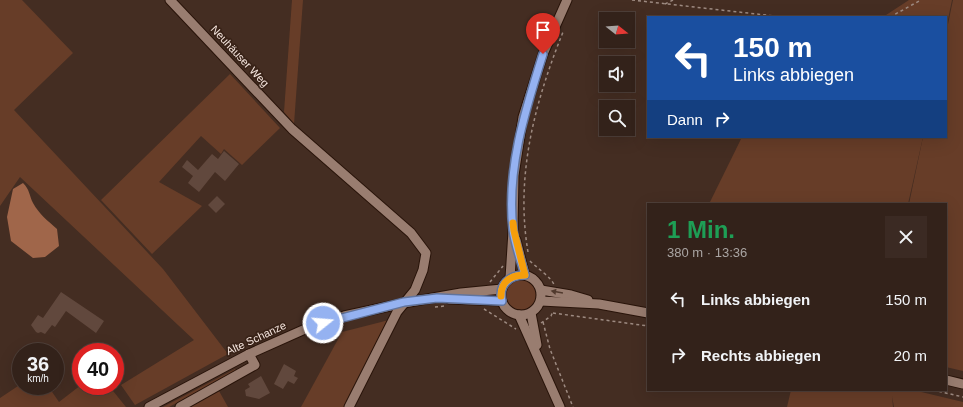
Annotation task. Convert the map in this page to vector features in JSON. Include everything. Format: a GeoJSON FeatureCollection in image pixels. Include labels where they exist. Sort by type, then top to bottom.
{"type":"FeatureCollection","features":[{"type":"Feature","properties":{"kind":"street","name":"Neuhäuser Weg"},"geometry":{"type":"LineString","coordinates":[[170,0],[292,129],[419,242],[426,253],[423,270],[415,290],[404,302]]}},
{"type":"Feature","properties":{"kind":"street"},"geometry":{"type":"LineString","coordinates":[[510,278],[514,231],[514,175],[523,117],[543,54],[567,0]]}},
{"type":"Feature","properties":{"kind":"street"},"geometry":{"type":"LineString","coordinates":[[514,231],[526,262],[525,275]]}},
{"type":"Feature","properties":{"kind":"street"},"geometry":{"type":"LineString","coordinates":[[517,275],[525,275],[534,278],[541,290],[541,301],[539,306],[531,313],[519,315],[507,309],[502,301],[502,289],[510,278],[517,275]]}},
{"type":"Feature","properties":{"kind":"street","name":"Alte Schanze"},"geometry":{"type":"LineString","coordinates":[[489,296],[502,289]]}},
{"type":"Feature","properties":{"kind":"street"},"geometry":{"type":"LineString","coordinates":[[541,290],[571,295],[599,304],[647,313]]}},
{"type":"Feature","properties":{"kind":"street","name":"Alte Schanze"},"geometry":{"type":"LineString","coordinates":[[149,407],[249,354],[312,326],[344,316],[404,302],[437,298],[489,296],[502,301]]}},
{"type":"Feature","properties":{"kind":"street"},"geometry":{"type":"LineString","coordinates":[[541,301],[599,304]]}},
{"type":"Feature","properties":{"kind":"street"},"geometry":{"type":"LineString","coordinates":[[349,407],[404,302]]}},
{"type":"Feature","properties":{"kind":"street"},"geometry":{"type":"LineString","coordinates":[[531,313],[539,360]]}},
{"type":"Feature","properties":{"kind":"street"},"geometry":{"type":"LineString","coordinates":[[519,315],[560,407]]}},
{"type":"Feature","properties":{"kind":"street"},"geometry":{"type":"LineString","coordinates":[[180,407],[255,364],[249,354]]}},
{"type":"Feature","properties":{"kind":"street"},"geometry":{"type":"LineString","coordinates":[[947,380],[963,384]]}},
{"type":"Feature","properties":{"kind":"path"},"geometry":{"type":"LineString","coordinates":[[632,0],[774,16]]}},
{"type":"Feature","properties":{"kind":"path"},"geometry":{"type":"LineString","coordinates":[[665,4],[673,0]]}},
{"type":"Feature","properties":{"kind":"path"},"geometry":{"type":"LineString","coordinates":[[892,16],[921,0]]}},
{"type":"Feature","properties":{"kind":"path"},"geometry":{"type":"LineString","coordinates":[[554,282],[526,262],[524,192],[528,152],[540,94],[564,28]]}},
{"type":"Feature","properties":{"kind":"path"},"geometry":{"type":"LineString","coordinates":[[490,312],[488,284],[502,267],[511,264]]}},
{"type":"Feature","properties":{"kind":"path"},"geometry":{"type":"LineString","coordinates":[[573,407],[550,349],[543,322],[553,313],[647,326]]}},
{"type":"Feature","properties":{"kind":"path"},"geometry":{"type":"LineString","coordinates":[[937,391],[963,397]]}},
{"type":"Feature","properties":{"kind":"shaded area"},"geometry":{"type":"Polygon","coordinates":[[[0,0],[22,0],[73,53],[14,110],[163,269],[228,354],[135,405],[124,389],[124,383],[194,340],[20,177],[0,206],[0,0]]]}},
{"type":"Feature","properties":{"kind":"shaded area"},"geometry":{"type":"Polygon","coordinates":[[[292,0],[303,0],[294,124],[284,112],[292,0]]]}},
{"type":"Feature","properties":{"kind":"shaded area"},"geometry":{"type":"Polygon","coordinates":[[[909,0],[952,0],[947,24],[947,16],[885,16],[909,0]]]}},
{"type":"Feature","properties":{"kind":"shaded area"},"geometry":{"type":"Polygon","coordinates":[[[953,0],[963,0],[963,371],[947,367],[947,203],[909,203],[923,138],[947,138],[947,29],[953,0]]]}},
{"type":"Feature","properties":{"kind":"shaded area"},"geometry":{"type":"Polygon","coordinates":[[[230,74],[280,128],[242,165],[224,149],[221,154],[201,136],[159,182],[202,206],[152,254],[101,200],[230,74]]]}},
{"type":"Feature","properties":{"kind":"shaded area"},"geometry":{"type":"Polygon","coordinates":[[[742,138],[923,138],[908,203],[709,203],[742,138]]]}},
{"type":"Feature","properties":{"kind":"shaded area"},"geometry":{"type":"Polygon","coordinates":[[[23,183],[38,211],[57,229],[59,246],[45,257],[33,258],[11,241],[7,217],[13,189],[23,183]]]}},
{"type":"Feature","properties":{"kind":"shaded area"},"geometry":{"type":"Polygon","coordinates":[[[521,280],[527,281],[535,289],[535,301],[527,309],[521,310],[515,309],[507,301],[506,295],[507,289],[515,281],[521,280]]]}},
{"type":"Feature","properties":{"kind":"shaded area"},"geometry":{"type":"Polygon","coordinates":[[[389,320],[346,407],[301,407],[342,332],[389,320]]]}},
{"type":"Feature","properties":{"kind":"shaded area"},"geometry":{"type":"Polygon","coordinates":[[[235,369],[236,371],[169,407],[163,407],[235,369]]]}},
{"type":"Feature","properties":{"kind":"shaded area"},"geometry":{"type":"Polygon","coordinates":[[[12,390],[12,395],[54,395],[59,402],[72,392],[72,395],[116,395],[126,407],[0,407],[0,398],[12,390]]]}},
{"type":"Feature","properties":{"kind":"shaded area"},"geometry":{"type":"Polygon","coordinates":[[[219,391],[228,407],[189,407],[219,391]]]}},
{"type":"Feature","properties":{"kind":"shaded area"},"geometry":{"type":"Polygon","coordinates":[[[791,391],[917,391],[963,402],[963,407],[894,407],[892,396],[893,407],[787,407],[791,391]]]}},
{"type":"Feature","properties":{"kind":"building"},"geometry":{"type":"Polygon","coordinates":[[[224,151],[239,164],[225,181],[215,172],[199,192],[188,183],[193,176],[182,167],[187,160],[198,170],[212,154],[218,159],[224,151]]]}},
{"type":"Feature","properties":{"kind":"building"},"geometry":{"type":"Polygon","coordinates":[[[217,196],[225,204],[216,213],[208,205],[217,196]]]}},
{"type":"Feature","properties":{"kind":"building"},"geometry":{"type":"Polygon","coordinates":[[[61,292],[104,321],[96,333],[66,311],[55,327],[52,325],[45,334],[36,332],[31,325],[38,315],[43,318],[61,292]]]}},
{"type":"Feature","properties":{"kind":"building"},"geometry":{"type":"Polygon","coordinates":[[[284,364],[296,371],[294,376],[298,378],[294,384],[288,381],[283,389],[274,384],[284,364]]]}},
{"type":"Feature","properties":{"kind":"building"},"geometry":{"type":"Polygon","coordinates":[[[261,376],[270,393],[259,399],[246,396],[245,390],[250,387],[248,384],[261,376]]]}},
{"type":"Feature","properties":{"kind":"slow traffic"},"geometry":{"type":"LineString","coordinates":[[501,296],[503,285],[506,281],[517,275],[525,275],[513,223]]}},
{"type":"Feature","properties":{"kind":"route"},"geometry":{"type":"LineString","coordinates":[[323,323],[344,316],[404,302],[437,298],[502,301],[501,293],[503,285],[506,281],[517,275],[525,275],[514,231],[512,196],[523,117],[543,54]]}}]}
